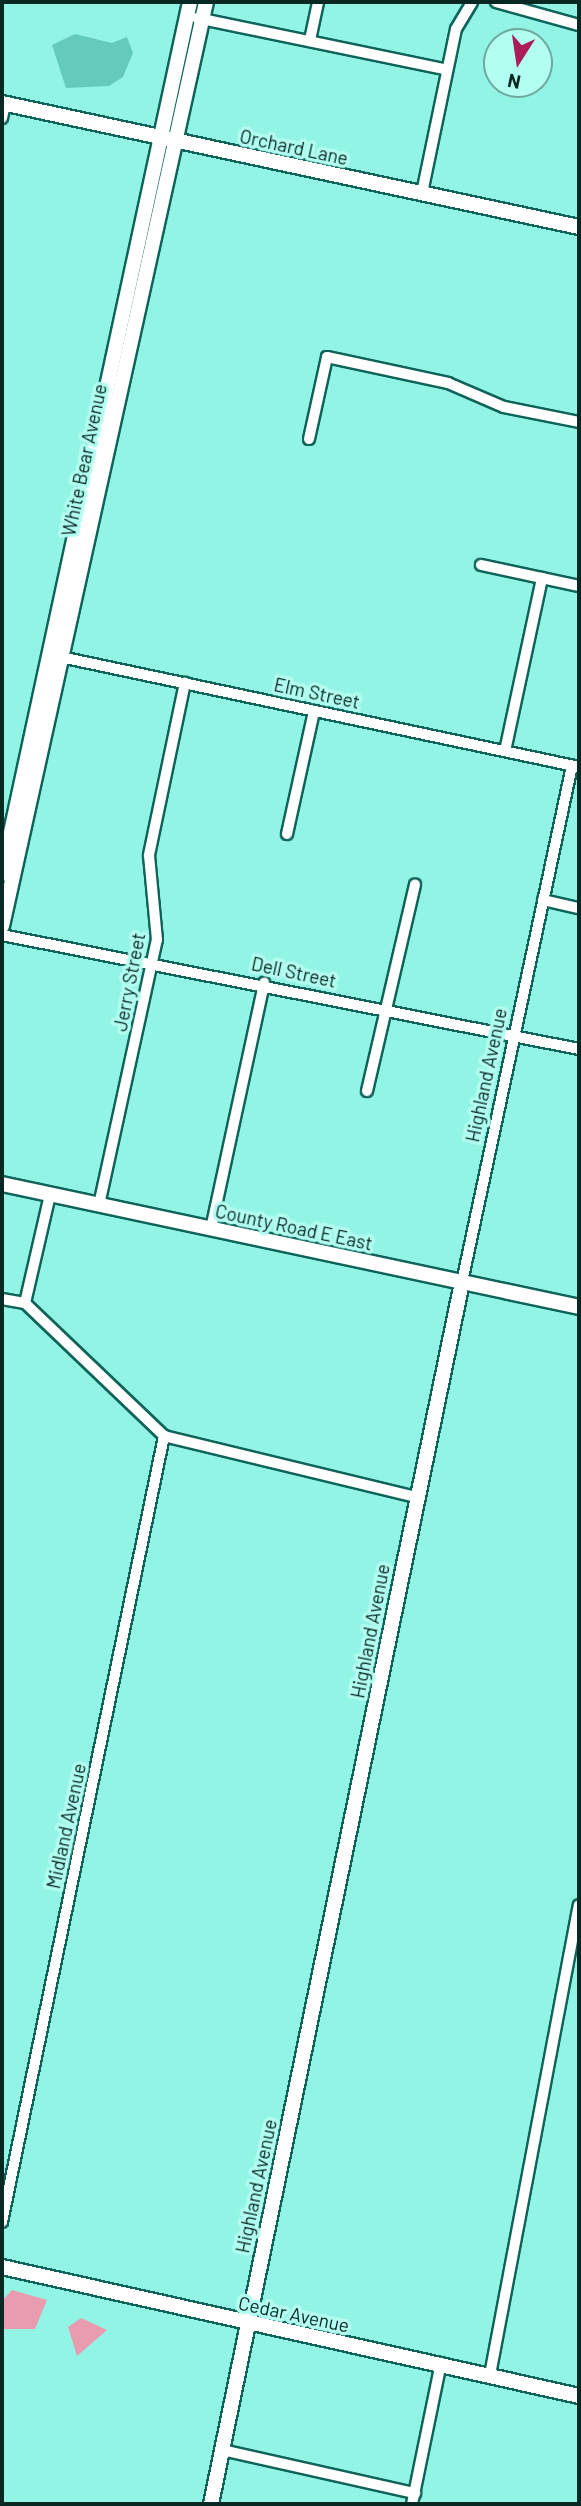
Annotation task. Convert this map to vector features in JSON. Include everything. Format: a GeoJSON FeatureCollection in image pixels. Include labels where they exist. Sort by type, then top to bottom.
{"type":"FeatureCollection","features":[{"type":"Feature","properties":{"kind":"street","name":"White Bear Avenue"},"geometry":{"type":"LineString","coordinates":[[2,874],[206,2]]}},
{"type":"Feature","properties":{"kind":"street"},"geometry":{"type":"LineString","coordinates":[[310,40],[318,2]]}},
{"type":"Feature","properties":{"kind":"street"},"geometry":{"type":"LineString","coordinates":[[422,193],[459,19],[472,2]]}},
{"type":"Feature","properties":{"kind":"street"},"geometry":{"type":"LineString","coordinates":[[496,2],[579,24]]}},
{"type":"Feature","properties":{"kind":"street","name":"White Bear Avenue"},"geometry":{"type":"LineString","coordinates":[[2,926],[158,137],[188,8]]}},
{"type":"Feature","properties":{"kind":"street"},"geometry":{"type":"LineString","coordinates":[[188,8],[201,18],[447,70]]}},
{"type":"Feature","properties":{"kind":"street","name":"Orchard Lane"},"geometry":{"type":"LineString","coordinates":[[3,108],[158,137],[579,227]]}},
{"type":"Feature","properties":{"kind":"street"},"geometry":{"type":"LineString","coordinates":[[309,439],[327,357],[448,383],[504,407],[579,419]]}},
{"type":"Feature","properties":{"kind":"street"},"geometry":{"type":"LineString","coordinates":[[481,565],[579,586]]}},
{"type":"Feature","properties":{"kind":"street"},"geometry":{"type":"LineString","coordinates":[[505,751],[542,578]]}},
{"type":"Feature","properties":{"kind":"street","name":"Elm Street"},"geometry":{"type":"LineString","coordinates":[[54,656],[575,766]]}},
{"type":"Feature","properties":{"kind":"street","name":"Jerry Street"},"geometry":{"type":"LineString","coordinates":[[99,1205],[153,960],[158,924],[149,855],[185,683]]}},
{"type":"Feature","properties":{"kind":"street"},"geometry":{"type":"LineString","coordinates":[[287,834],[314,711]]}},
{"type":"Feature","properties":{"kind":"street","name":"Highland Avenue"},"geometry":{"type":"LineString","coordinates":[[211,2504],[416,1497],[543,900],[575,766]]}},
{"type":"Feature","properties":{"kind":"street"},"geometry":{"type":"LineString","coordinates":[[367,1091],[415,884]]}},
{"type":"Feature","properties":{"kind":"street"},"geometry":{"type":"LineString","coordinates":[[543,900],[579,908]]}},
{"type":"Feature","properties":{"kind":"street","name":"Dell Street"},"geometry":{"type":"LineString","coordinates":[[2,935],[130,961],[153,960],[579,1049]]}},
{"type":"Feature","properties":{"kind":"street"},"geometry":{"type":"LineString","coordinates":[[211,1229],[264,983]]}},
{"type":"Feature","properties":{"kind":"street","name":"County Road E East"},"geometry":{"type":"LineString","coordinates":[[2,1184],[579,1307]]}},
{"type":"Feature","properties":{"kind":"street"},"geometry":{"type":"LineString","coordinates":[[25,1303],[50,1195]]}},
{"type":"Feature","properties":{"kind":"street"},"geometry":{"type":"LineString","coordinates":[[2,1298],[25,1303],[164,1437],[416,1497]]}},
{"type":"Feature","properties":{"kind":"street","name":"Midland Avenue"},"geometry":{"type":"LineString","coordinates":[[2,2222],[164,1437]]}},
{"type":"Feature","properties":{"kind":"street"},"geometry":{"type":"LineString","coordinates":[[490,2375],[579,1907]]}},
{"type":"Feature","properties":{"kind":"street","name":"Cedar Avenue"},"geometry":{"type":"LineString","coordinates":[[2,2267],[579,2396]]}},
{"type":"Feature","properties":{"kind":"street"},"geometry":{"type":"LineString","coordinates":[[412,2504],[441,2363]]}},
{"type":"Feature","properties":{"kind":"street"},"geometry":{"type":"LineString","coordinates":[[222,2450],[415,2493]]}},
{"type":"Feature","properties":{"kind":"shaded area"},"geometry":{"type":"Polygon","coordinates":[[[75,34],[112,43],[127,37],[133,53],[123,77],[109,86],[66,88],[52,45],[75,34]]]}},
{"type":"Feature","properties":{"kind":"shaded area"},"geometry":{"type":"Polygon","coordinates":[[[12,2290],[47,2300],[35,2329],[4,2329],[4,2299],[12,2290]]]}},
{"type":"Feature","properties":{"kind":"shaded area"},"geometry":{"type":"Polygon","coordinates":[[[81,2318],[107,2330],[77,2356],[68,2327],[81,2318]]]}}]}
